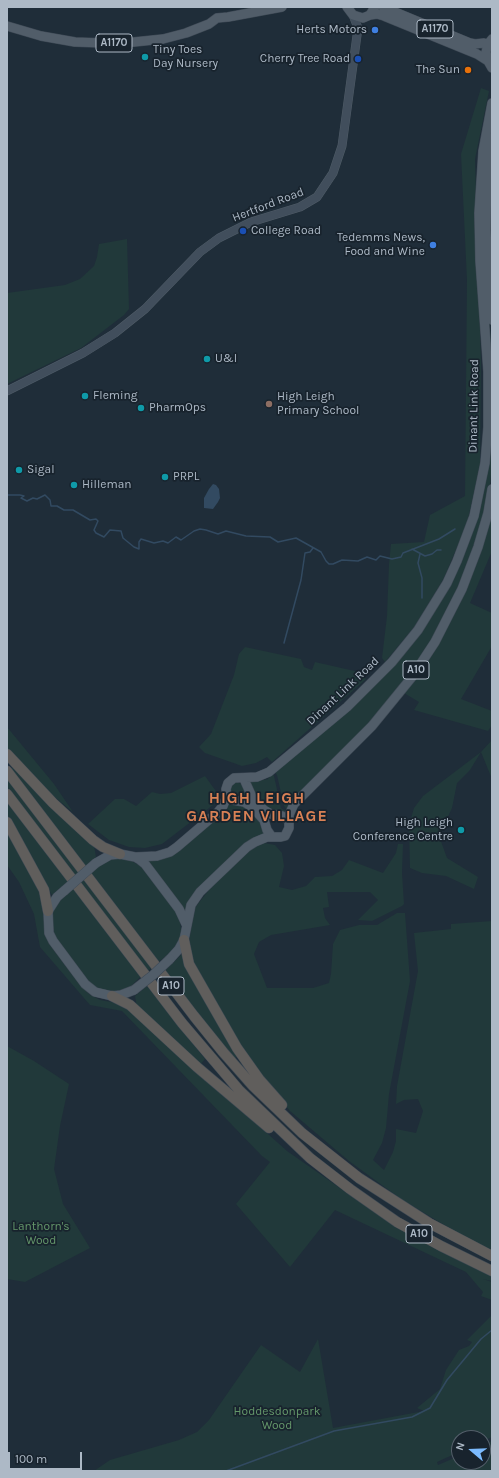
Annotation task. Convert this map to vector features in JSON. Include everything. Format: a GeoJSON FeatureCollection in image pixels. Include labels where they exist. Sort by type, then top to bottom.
{"type":"FeatureCollection","features":[{"type":"Feature","properties":{"kind":"highway"},"geometry":{"type":"LineString","coordinates":[[7,754],[53,803],[93,840],[103,847],[120,854]]}},
{"type":"Feature","properties":{"kind":"highway","name":"A10"},"geometry":{"type":"LineString","coordinates":[[7,771],[189,1010],[253,1086],[302,1133],[359,1178],[429,1222],[492,1256]]}},
{"type":"Feature","properties":{"kind":"highway","name":"A10"},"geometry":{"type":"LineString","coordinates":[[7,794],[204,1051],[239,1090],[310,1158],[397,1222],[492,1271]]}},
{"type":"Feature","properties":{"kind":"highway"},"geometry":{"type":"LineString","coordinates":[[7,822],[44,890],[48,911]]}},
{"type":"Feature","properties":{"kind":"highway"},"geometry":{"type":"LineString","coordinates":[[184,940],[189,964],[237,1048],[251,1069],[278,1102],[359,1178]]}},
{"type":"Feature","properties":{"kind":"highway"},"geometry":{"type":"LineString","coordinates":[[112,996],[130,1005],[232,1097],[268,1127],[310,1158]]}},
{"type":"Feature","properties":{"kind":"main road","name":"A1170"},"geometry":{"type":"LineString","coordinates":[[7,26],[41,36],[75,42],[134,42],[163,39],[186,33],[209,24],[217,18],[282,7]]}},
{"type":"Feature","properties":{"kind":"main road"},"geometry":{"type":"LineString","coordinates":[[347,7],[353,15],[359,18],[371,13]]}},
{"type":"Feature","properties":{"kind":"main road","name":"A1170"},"geometry":{"type":"LineString","coordinates":[[383,7],[470,43],[490,42]]}},
{"type":"Feature","properties":{"kind":"main road","name":"A1170"},"geometry":{"type":"LineString","coordinates":[[371,13],[381,15],[477,54],[490,65]]}},
{"type":"Feature","properties":{"kind":"main road"},"geometry":{"type":"LineString","coordinates":[[358,28],[371,13]]}},
{"type":"Feature","properties":{"kind":"main road","name":"Hertford Road"},"geometry":{"type":"LineString","coordinates":[[7,391],[83,353],[115,333],[148,305],[200,252],[219,238],[252,222],[300,207],[317,196],[331,177],[341,151],[358,28],[353,15]]}},
{"type":"Feature","properties":{"kind":"main road"},"geometry":{"type":"LineString","coordinates":[[490,42],[486,52],[490,65]]}},
{"type":"Feature","properties":{"kind":"main road","name":"Dinant Link Road"},"geometry":{"type":"LineString","coordinates":[[227,796],[226,789],[228,783],[234,778],[244,779],[269,772],[347,706],[387,667],[407,645],[428,614],[447,583],[465,541],[479,495],[488,443],[488,372],[480,261],[479,213],[482,151],[492,103]]}},
{"type":"Feature","properties":{"kind":"main road"},"geometry":{"type":"LineString","coordinates":[[492,138],[487,181],[486,224],[487,261],[492,320]]}},
{"type":"Feature","properties":{"kind":"main road","name":"A10"},"geometry":{"type":"LineString","coordinates":[[288,820],[294,804],[352,747],[385,711],[412,677],[435,642],[462,589],[478,547],[488,513],[492,489]]}},
{"type":"Feature","properties":{"kind":"main road"},"geometry":{"type":"LineString","coordinates":[[112,996],[95,992],[85,984],[74,970],[48,932],[48,911],[57,897],[96,863],[110,855],[120,854],[157,856],[170,852],[218,812],[223,806],[227,796],[230,799],[244,802],[252,807],[264,820],[267,830],[272,837],[277,838],[285,836],[289,828],[288,820],[282,816],[271,814],[264,810],[254,799],[244,779]]}},
{"type":"Feature","properties":{"kind":"main road","name":"A10"},"geometry":{"type":"LineString","coordinates":[[112,996],[122,995],[134,990],[154,975],[179,949],[184,940],[191,905],[200,892],[248,847],[259,840],[272,837]]}},
{"type":"Feature","properties":{"kind":"main road"},"geometry":{"type":"LineString","coordinates":[[135,856],[145,864],[179,909],[186,924]]}},
{"type":"Feature","properties":{"kind":"green space"},"geometry":{"type":"Polygon","coordinates":[[[481,88],[489,91],[475,159],[481,363],[480,465],[467,524],[444,578],[415,626],[385,662],[382,658],[387,616],[391,544],[424,542],[430,515],[465,496],[467,280],[461,154],[481,88]]]}},
{"type":"Feature","properties":{"kind":"green space"},"geometry":{"type":"Polygon","coordinates":[[[488,146],[487,297],[492,353],[492,466],[489,493],[483,518],[463,578],[434,636],[417,664],[376,717],[287,809],[284,806],[277,775],[274,771],[337,720],[440,600],[487,470],[485,297],[488,146]]]}},
{"type":"Feature","properties":{"kind":"green space"},"geometry":{"type":"Polygon","coordinates":[[[127,239],[129,309],[124,315],[81,348],[7,384],[7,293],[65,285],[80,279],[94,266],[99,244],[127,239]]]}},
{"type":"Feature","properties":{"kind":"green space"},"geometry":{"type":"Polygon","coordinates":[[[492,508],[492,551],[470,603],[492,613],[492,646],[461,699],[492,711],[492,725],[488,731],[414,710],[419,702],[404,693],[425,663],[492,508]]]}},
{"type":"Feature","properties":{"kind":"green space"},"geometry":{"type":"Polygon","coordinates":[[[245,647],[301,659],[304,667],[312,670],[315,662],[359,672],[366,679],[272,762],[267,757],[256,763],[242,766],[205,753],[199,747],[211,734],[234,675],[239,654],[245,647]]]}},
{"type":"Feature","properties":{"kind":"green space"},"geometry":{"type":"Polygon","coordinates":[[[7,727],[54,784],[73,812],[31,778],[7,751],[7,727]]]}},
{"type":"Feature","properties":{"kind":"green space"},"geometry":{"type":"Polygon","coordinates":[[[492,740],[492,779],[481,752],[492,740]]]}},
{"type":"Feature","properties":{"kind":"green space"},"geometry":{"type":"Polygon","coordinates":[[[481,752],[470,770],[457,783],[452,808],[439,836],[447,858],[478,877],[474,889],[446,876],[422,873],[410,868],[409,825],[414,808],[423,796],[481,752]]]}},
{"type":"Feature","properties":{"kind":"green space"},"geometry":{"type":"Polygon","coordinates":[[[13,767],[94,845],[96,857],[85,867],[11,769],[13,767]]]}},
{"type":"Feature","properties":{"kind":"green space"},"geometry":{"type":"Polygon","coordinates":[[[272,773],[281,808],[287,812],[286,814],[272,812],[257,799],[250,782],[268,779],[272,773]]]}},
{"type":"Feature","properties":{"kind":"green space"},"geometry":{"type":"Polygon","coordinates":[[[7,776],[80,872],[75,876],[7,787],[7,776]]]}},
{"type":"Feature","properties":{"kind":"green space"},"geometry":{"type":"Polygon","coordinates":[[[205,776],[218,794],[213,805],[162,844],[145,848],[129,847],[109,840],[88,824],[115,799],[124,799],[136,806],[152,792],[160,794],[171,793],[205,776]]]}},
{"type":"Feature","properties":{"kind":"green space"},"geometry":{"type":"Polygon","coordinates":[[[237,782],[243,785],[250,798],[248,799],[247,797],[242,796],[240,798],[235,797],[231,794],[230,788],[237,782]]]}},
{"type":"Feature","properties":{"kind":"green space"},"geometry":{"type":"Polygon","coordinates":[[[7,801],[17,812],[68,882],[52,895],[7,816],[7,801]]]}},
{"type":"Feature","properties":{"kind":"green space"},"geometry":{"type":"Polygon","coordinates":[[[229,802],[240,804],[257,816],[265,834],[186,913],[146,860],[157,859],[212,821],[216,822],[229,802]]]}},
{"type":"Feature","properties":{"kind":"green space"},"geometry":{"type":"Polygon","coordinates":[[[7,831],[35,878],[44,905],[45,933],[50,945],[80,985],[89,994],[100,1000],[125,1006],[287,1151],[405,1231],[492,1276],[492,1281],[483,1279],[492,1282],[492,1300],[481,1296],[483,1292],[466,1272],[335,1210],[290,1267],[236,1204],[270,1162],[262,1156],[122,1011],[90,1005],[40,947],[34,914],[19,882],[7,865],[7,831]]]}},
{"type":"Feature","properties":{"kind":"green space"},"geometry":{"type":"Polygon","coordinates":[[[264,843],[275,845],[282,853],[284,866],[279,887],[292,890],[306,886],[315,877],[332,876],[342,870],[349,860],[383,873],[396,853],[398,844],[403,844],[402,873],[404,904],[402,906],[372,921],[358,920],[378,900],[370,892],[327,892],[329,907],[323,908],[325,918],[330,925],[271,935],[259,942],[254,954],[267,988],[313,988],[329,983],[333,944],[340,930],[359,925],[377,925],[397,913],[405,913],[410,981],[389,1094],[386,1128],[382,1143],[373,1160],[384,1170],[393,1152],[396,1141],[396,1129],[416,1133],[423,1111],[418,1099],[404,1100],[396,1104],[397,1086],[418,971],[414,933],[451,929],[451,924],[492,921],[492,1250],[471,1241],[401,1199],[349,1161],[290,1111],[249,1062],[189,959],[188,948],[194,909],[216,881],[253,847],[264,843]]]}},
{"type":"Feature","properties":{"kind":"green space"},"geometry":{"type":"Polygon","coordinates":[[[119,858],[132,861],[143,868],[175,910],[180,921],[180,940],[172,952],[158,962],[91,873],[101,863],[119,858]]]}},
{"type":"Feature","properties":{"kind":"green space"},"geometry":{"type":"Polygon","coordinates":[[[84,878],[152,967],[147,972],[79,882],[84,878]]]}},
{"type":"Feature","properties":{"kind":"green space"},"geometry":{"type":"Polygon","coordinates":[[[73,888],[141,976],[129,988],[115,992],[98,989],[91,984],[56,939],[53,930],[53,911],[57,903],[73,888]]]}},
{"type":"Feature","properties":{"kind":"green space"},"geometry":{"type":"Polygon","coordinates":[[[182,954],[238,1055],[235,1058],[202,1020],[165,971],[182,954]]]}},
{"type":"Feature","properties":{"kind":"green space"},"geometry":{"type":"Polygon","coordinates":[[[147,986],[205,1059],[200,1065],[137,1007],[135,996],[147,986]]]}},
{"type":"Feature","properties":{"kind":"green space","name":"Lanthorn's Wood"},"geometry":{"type":"Polygon","coordinates":[[[7,1046],[34,1061],[69,1084],[60,1126],[54,1169],[63,1204],[90,1248],[25,1282],[7,1279],[7,1046]]]}},
{"type":"Feature","properties":{"kind":"green space","name":"Hoddesdonpark Wood"},"geometry":{"type":"Polygon","coordinates":[[[492,1315],[492,1437],[491,1430],[451,1430],[451,1456],[437,1462],[438,1465],[451,1459],[451,1470],[491,1470],[492,1441],[492,1471],[94,1471],[110,1460],[179,1440],[197,1432],[209,1420],[261,1345],[300,1372],[318,1339],[333,1428],[424,1411],[417,1408],[440,1389],[446,1370],[459,1350],[469,1346],[472,1342],[467,1340],[492,1315]]]}},
{"type":"Feature","properties":{"kind":"water"},"geometry":{"type":"Polygon","coordinates":[[[213,484],[219,489],[220,498],[213,509],[204,508],[204,498],[213,484]]]}},
{"type":"Feature","properties":{"kind":"waterway"},"geometry":{"type":"LineString","coordinates":[[7,495],[24,496],[21,498],[27,501],[33,498],[37,499],[45,495],[50,500],[51,506],[57,506],[64,510],[73,510],[90,520],[96,519],[98,521],[94,530],[96,533],[104,537],[110,530],[121,531],[123,538],[139,549],[139,542],[141,539],[154,543],[163,541],[168,543],[176,537],[181,540],[194,531],[200,529],[218,534],[226,531],[246,536],[270,537],[278,542],[296,538],[321,552],[329,564],[342,560],[358,561],[367,557],[376,560],[380,556],[392,559],[401,557],[403,553],[439,539],[455,529]]}},
{"type":"Feature","properties":{"kind":"waterway"},"geometry":{"type":"LineString","coordinates":[[284,643],[301,580],[305,553],[310,552],[313,548]]}},
{"type":"Feature","properties":{"kind":"waterway"},"geometry":{"type":"LineString","coordinates":[[412,549],[425,556],[432,554],[437,550],[441,550]]}},
{"type":"Feature","properties":{"kind":"waterway"},"geometry":{"type":"LineString","coordinates":[[420,554],[418,563],[422,578],[422,598]]}},
{"type":"Feature","properties":{"kind":"waterway"},"geometry":{"type":"LineString","coordinates":[[226,1471],[334,1431],[412,1417],[430,1408],[447,1380],[481,1339],[492,1330]]}},
{"type":"Feature","properties":{"kind":"place","name":"Herts Motors"},"geometry":{"type":"Point","coordinates":[375,30]}},
{"type":"Feature","properties":{"kind":"place","name":"Tiny Toes Day Nursery"},"geometry":{"type":"Point","coordinates":[145,57]}},
{"type":"Feature","properties":{"kind":"place","name":"Cherry Tree Road"},"geometry":{"type":"Point","coordinates":[358,59]}},
{"type":"Feature","properties":{"kind":"place","name":"The Sun"},"geometry":{"type":"Point","coordinates":[468,70]}},
{"type":"Feature","properties":{"kind":"place","name":"College Road"},"geometry":{"type":"Point","coordinates":[243,231]}},
{"type":"Feature","properties":{"kind":"place","name":"Tedemms News, Food and Wine"},"geometry":{"type":"Point","coordinates":[433,245]}},
{"type":"Feature","properties":{"kind":"place","name":"U&I"},"geometry":{"type":"Point","coordinates":[207,359]}},
{"type":"Feature","properties":{"kind":"place","name":"Fleming"},"geometry":{"type":"Point","coordinates":[85,396]}},
{"type":"Feature","properties":{"kind":"place","name":"High Leigh Primary School"},"geometry":{"type":"Point","coordinates":[269,404]}},
{"type":"Feature","properties":{"kind":"place","name":"PharmOps"},"geometry":{"type":"Point","coordinates":[141,408]}},
{"type":"Feature","properties":{"kind":"place","name":"Sigal"},"geometry":{"type":"Point","coordinates":[19,470]}},
{"type":"Feature","properties":{"kind":"place","name":"PRPL"},"geometry":{"type":"Point","coordinates":[165,477]}},
{"type":"Feature","properties":{"kind":"place","name":"Hilleman"},"geometry":{"type":"Point","coordinates":[74,485]}},
{"type":"Feature","properties":{"kind":"place","name":"High Leigh Conference Centre"},"geometry":{"type":"Point","coordinates":[461,830]}},
{"type":"Feature","properties":{"kind":"district","name":"HIGH LEIGH GARDEN VILLAGE"},"geometry":{"type":"Point","coordinates":[257,807]}}]}
